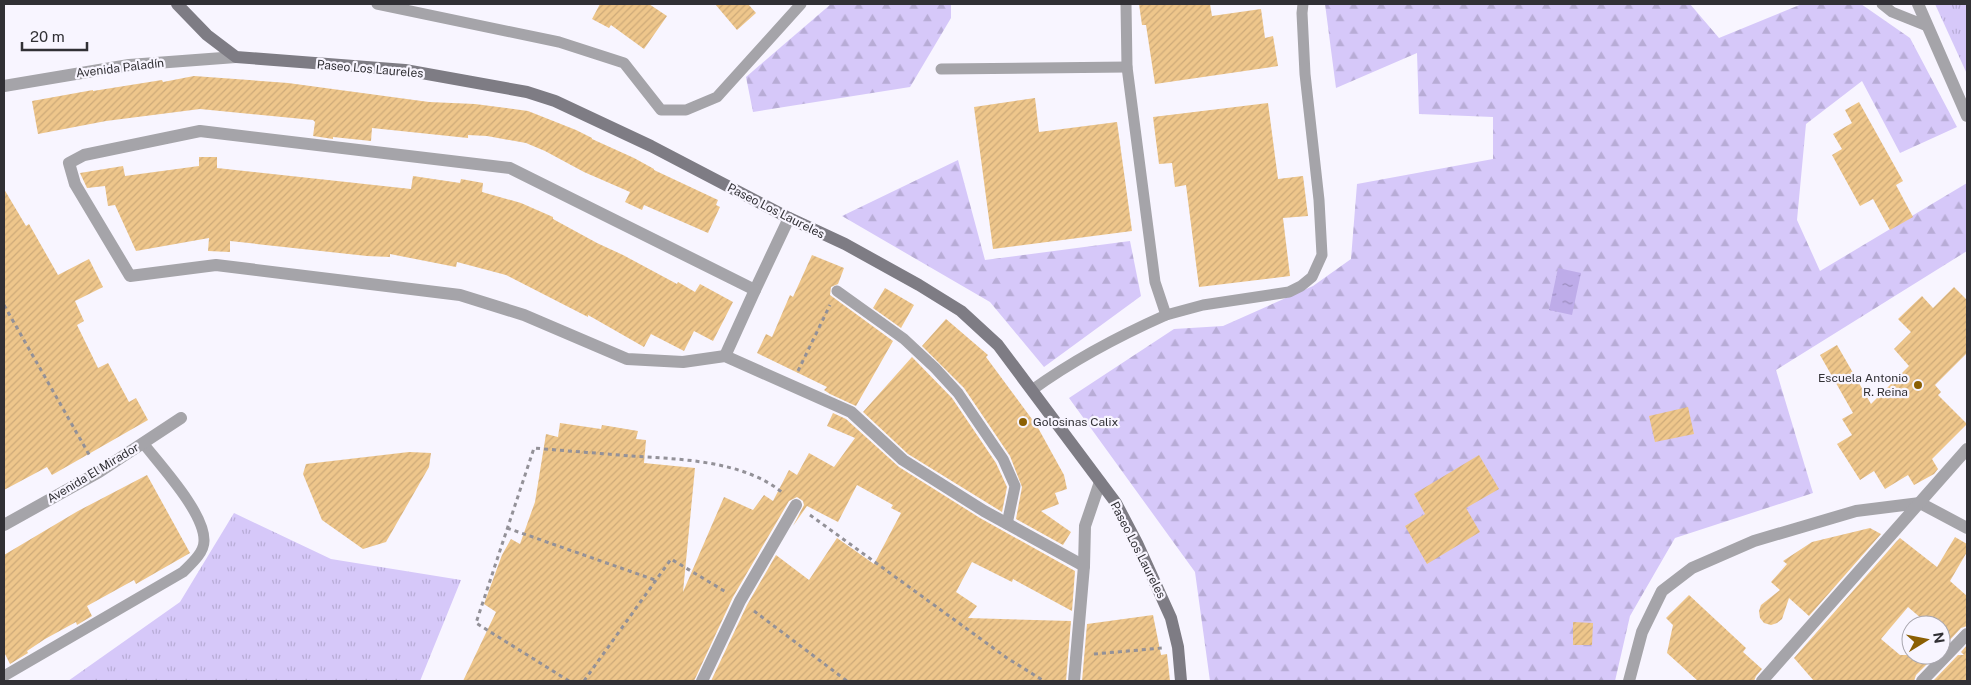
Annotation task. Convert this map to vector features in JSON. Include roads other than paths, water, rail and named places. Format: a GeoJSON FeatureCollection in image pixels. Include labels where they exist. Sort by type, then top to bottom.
{"type":"FeatureCollection","features":[{"type":"Feature","properties":{"kind":"street"},"geometry":{"type":"LineString","coordinates":[[177,4],[207,35],[236,57]]}},
{"type":"Feature","properties":{"kind":"street"},"geometry":{"type":"LineString","coordinates":[[1918,4],[1967,116]]}},
{"type":"Feature","properties":{"kind":"street","name":"Avenida Paladín"},"geometry":{"type":"LineString","coordinates":[[4,86],[129,65],[236,57]]}},
{"type":"Feature","properties":{"kind":"street","name":"Paseo Los Laureles"},"geometry":{"type":"LineString","coordinates":[[236,57],[405,70],[527,92],[555,101],[651,146],[788,218],[845,244],[919,285],[961,311],[998,345],[1116,503],[1157,585],[1171,618],[1178,647],[1181,681]]}},
{"type":"Feature","properties":{"kind":"street"},"geometry":{"type":"LineString","coordinates":[[755,290],[510,168],[200,131],[84,155],[69,163],[74,184],[130,276],[216,265],[460,296],[524,315],[627,359],[683,362],[725,356],[851,412],[903,460],[1007,524],[1084,566]]}},
{"type":"Feature","properties":{"kind":"street"},"geometry":{"type":"LineString","coordinates":[[725,356],[788,218]]}},
{"type":"Feature","properties":{"kind":"street","name":"Avenida El Mirador"},"geometry":{"type":"LineString","coordinates":[[4,525],[99,472],[181,418]]}},
{"type":"Feature","properties":{"kind":"street"},"geometry":{"type":"LineString","coordinates":[[1762,681],[1967,449]]}},
{"type":"Feature","properties":{"kind":"street"},"geometry":{"type":"LineString","coordinates":[[1074,681],[1084,566],[1085,526],[1100,482]]}},
{"type":"Feature","properties":{"kind":"street"},"geometry":{"type":"LineString","coordinates":[[1629,681],[1642,632],[1662,591],[1692,568],[1754,541],[1799,526],[1856,511],[1920,503],[1967,528]]}},
{"type":"Feature","properties":{"kind":"street"},"geometry":{"type":"LineString","coordinates":[[702,681],[740,601],[796,505]]}},
{"type":"Feature","properties":{"kind":"street"},"geometry":{"type":"LineString","coordinates":[[1922,681],[1967,634]]}},
{"type":"Feature","properties":{"kind":"lane"},"geometry":{"type":"LineString","coordinates":[[377,4],[559,42],[624,63],[661,110],[686,110],[717,97],[801,4]]}},
{"type":"Feature","properties":{"kind":"lane"},"geometry":{"type":"LineString","coordinates":[[1126,4],[1127,67],[1155,282],[1166,314]]}},
{"type":"Feature","properties":{"kind":"lane"},"geometry":{"type":"LineString","coordinates":[[1032,390],[1058,372],[1166,314],[1203,305],[1289,292],[1301,286],[1312,277],[1322,255],[1319,200],[1305,74],[1303,4]]}},
{"type":"Feature","properties":{"kind":"lane"},"geometry":{"type":"LineString","coordinates":[[1882,4],[1892,12],[1927,26]]}},
{"type":"Feature","properties":{"kind":"lane"},"geometry":{"type":"LineString","coordinates":[[941,69],[1127,67]]}},
{"type":"Feature","properties":{"kind":"lane"},"geometry":{"type":"LineString","coordinates":[[837,291],[904,339],[936,368],[958,393],[1003,459],[1015,486],[1007,524]]}},
{"type":"Feature","properties":{"kind":"lane"},"geometry":{"type":"LineString","coordinates":[[4,676],[183,572],[197,558],[204,542],[198,516],[143,443]]}},
{"type":"Feature","properties":{"kind":"water"},"geometry":{"type":"Polygon","coordinates":[[[1558,268],[1581,273],[1572,315],[1549,310],[1558,268]]]}},
{"type":"Feature","properties":{"kind":"place","name":"Escuela Antonio R. Reina"},"geometry":{"type":"Point","coordinates":[1918,385]}},
{"type":"Feature","properties":{"kind":"place","name":"Golosinas Calix"},"geometry":{"type":"Point","coordinates":[1023,422]}}]}
